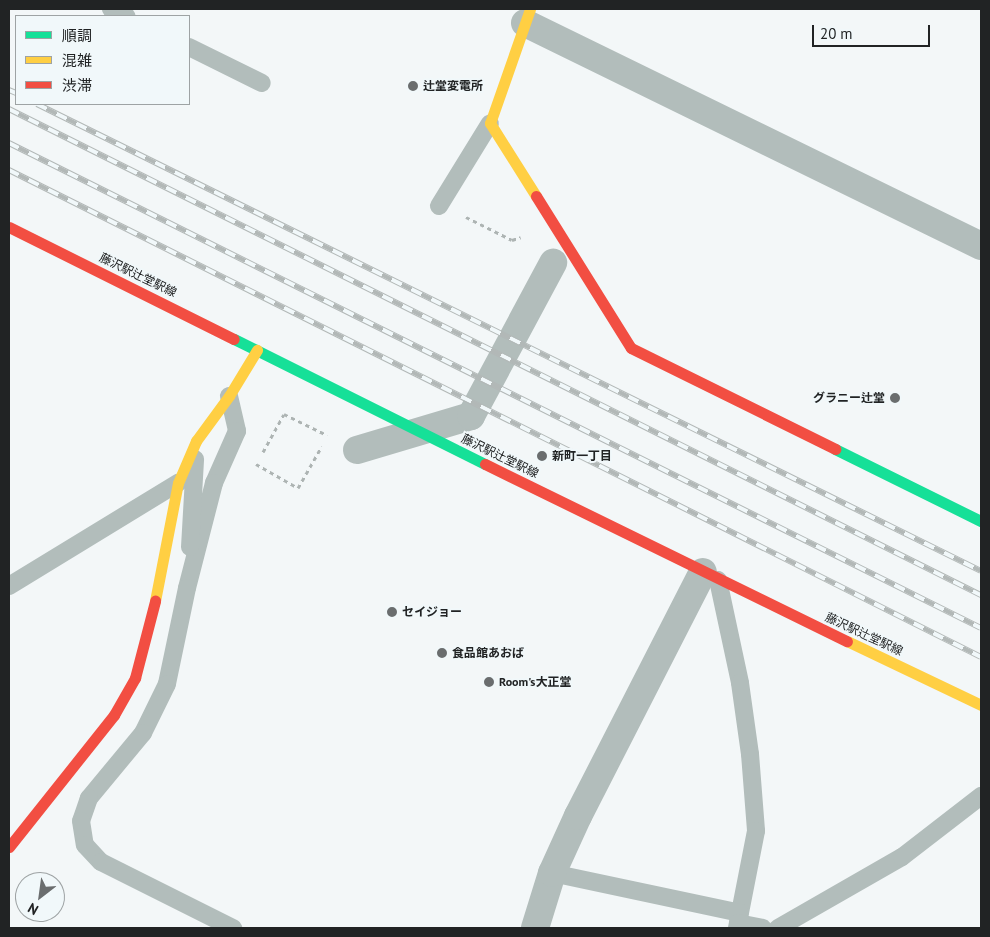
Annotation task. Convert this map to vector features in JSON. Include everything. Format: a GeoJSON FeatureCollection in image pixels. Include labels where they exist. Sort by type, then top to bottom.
{"type":"FeatureCollection","features":[{"type":"Feature","properties":{"kind":"street"},"geometry":{"type":"LineString","coordinates":[[981,246],[528,16],[490,123],[631,348],[981,521]]}},
{"type":"Feature","properties":{"kind":"street","name":"藤沢駅辻堂駅線"},"geometry":{"type":"LineString","coordinates":[[9,227],[711,576],[981,705]]}},
{"type":"Feature","properties":{"kind":"street"},"geometry":{"type":"LineString","coordinates":[[357,450],[471,416],[553,263]]}},
{"type":"Feature","properties":{"kind":"street"},"geometry":{"type":"LineString","coordinates":[[9,846],[16,823],[114,715],[135,678],[152,609],[178,483],[196,441],[229,396],[257,350]]}},
{"type":"Feature","properties":{"kind":"street"},"geometry":{"type":"LineString","coordinates":[[536,928],[552,873],[578,816],[711,576]]}},
{"type":"Feature","properties":{"kind":"lane"},"geometry":{"type":"LineString","coordinates":[[111,9],[124,15]]}},
{"type":"Feature","properties":{"kind":"lane"},"geometry":{"type":"LineString","coordinates":[[190,47],[262,83]]}},
{"type":"Feature","properties":{"kind":"lane"},"geometry":{"type":"LineString","coordinates":[[439,206],[490,123]]}},
{"type":"Feature","properties":{"kind":"lane"},"geometry":{"type":"LineString","coordinates":[[229,396],[237,431],[214,483],[187,588],[167,684],[143,733],[89,798],[81,821],[85,846],[101,862],[233,928]]}},
{"type":"Feature","properties":{"kind":"lane"},"geometry":{"type":"LineString","coordinates":[[187,588],[196,441]]}},
{"type":"Feature","properties":{"kind":"lane"},"geometry":{"type":"LineString","coordinates":[[9,586],[178,483]]}},
{"type":"Feature","properties":{"kind":"lane"},"geometry":{"type":"LineString","coordinates":[[711,576],[740,683],[750,754],[756,830],[739,921]]}},
{"type":"Feature","properties":{"kind":"lane"},"geometry":{"type":"LineString","coordinates":[[778,928],[902,857],[981,796]]}},
{"type":"Feature","properties":{"kind":"lane"},"geometry":{"type":"LineString","coordinates":[[552,873],[763,928]]}},
{"type":"Feature","properties":{"kind":"path"},"geometry":{"type":"LineString","coordinates":[[329,432],[325,440],[298,488],[255,466],[284,414],[324,434],[332,438],[357,450]]}},
{"type":"Feature","properties":{"kind":"railway"},"geometry":{"type":"LineString","coordinates":[[9,90],[15,93]]}},
{"type":"Feature","properties":{"kind":"railway"},"geometry":{"type":"LineString","coordinates":[[39,105],[981,571]]}},
{"type":"Feature","properties":{"kind":"railway"},"geometry":{"type":"LineString","coordinates":[[9,109],[981,595]]}},
{"type":"Feature","properties":{"kind":"railway"},"geometry":{"type":"LineString","coordinates":[[9,143],[981,628]]}},
{"type":"Feature","properties":{"kind":"railway"},"geometry":{"type":"LineString","coordinates":[[9,170],[981,657]]}},
{"type":"Feature","properties":{"kind":"traffic: fast"},"geometry":{"type":"LineString","coordinates":[[234,339],[485,464]]}},
{"type":"Feature","properties":{"kind":"traffic: fast"},"geometry":{"type":"LineString","coordinates":[[835,449],[981,521]]}},
{"type":"Feature","properties":{"kind":"traffic: slow"},"geometry":{"type":"LineString","coordinates":[[530,9],[490,123],[536,196]]}},
{"type":"Feature","properties":{"kind":"traffic: slow"},"geometry":{"type":"LineString","coordinates":[[155,601],[178,483],[196,441],[229,396],[257,350]]}},
{"type":"Feature","properties":{"kind":"traffic: slow"},"geometry":{"type":"LineString","coordinates":[[847,641],[981,705]]}},
{"type":"Feature","properties":{"kind":"traffic: jam"},"geometry":{"type":"LineString","coordinates":[[536,196],[631,348],[835,449]]}},
{"type":"Feature","properties":{"kind":"traffic: jam"},"geometry":{"type":"LineString","coordinates":[[9,227],[234,339]]}},
{"type":"Feature","properties":{"kind":"traffic: jam"},"geometry":{"type":"LineString","coordinates":[[485,464],[847,641]]}},
{"type":"Feature","properties":{"kind":"traffic: jam"},"geometry":{"type":"LineString","coordinates":[[9,847],[114,715],[135,678],[155,601]]}},
{"type":"Feature","properties":{"kind":"place","name":"辻堂変電所"},"geometry":{"type":"Point","coordinates":[413,86]}},
{"type":"Feature","properties":{"kind":"place","name":"グラニー辻堂"},"geometry":{"type":"Point","coordinates":[895,398]}},
{"type":"Feature","properties":{"kind":"place","name":"新町一丁目"},"geometry":{"type":"Point","coordinates":[542,456]}},
{"type":"Feature","properties":{"kind":"place","name":"セイジョー"},"geometry":{"type":"Point","coordinates":[392,612]}},
{"type":"Feature","properties":{"kind":"place","name":"食品館あおば"},"geometry":{"type":"Point","coordinates":[442,653]}},
{"type":"Feature","properties":{"kind":"place","name":"Room's大正堂"},"geometry":{"type":"Point","coordinates":[489,682]}}]}
